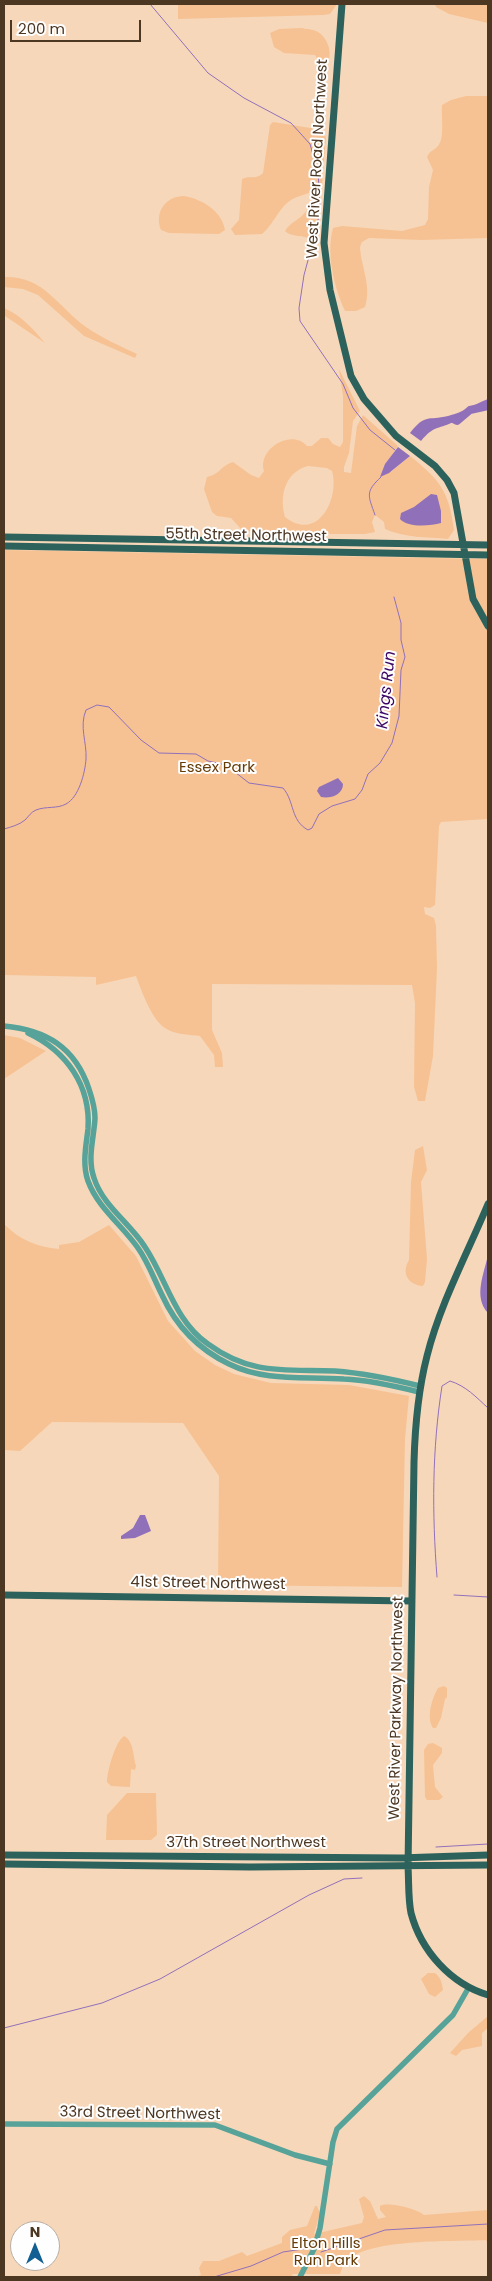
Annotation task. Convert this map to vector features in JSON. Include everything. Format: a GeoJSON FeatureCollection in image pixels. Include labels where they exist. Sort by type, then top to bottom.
{"type":"FeatureCollection","features":[{"type":"Feature","properties":{"kind":"main road","name":"West River Road Northwest"},"geometry":{"type":"LineString","coordinates":[[342,4],[324,243],[330,290],[351,376],[364,399],[396,436],[435,466],[447,480],[456,499],[473,599],[488,626]]}},
{"type":"Feature","properties":{"kind":"main road","name":"55th Street Northwest"},"geometry":{"type":"LineString","coordinates":[[4,537],[488,545]]}},
{"type":"Feature","properties":{"kind":"main road","name":"55th Street Northwest"},"geometry":{"type":"LineString","coordinates":[[4,546],[488,555]]}},
{"type":"Feature","properties":{"kind":"main road"},"geometry":{"type":"LineString","coordinates":[[420,1389],[433,1337],[488,1204]]}},
{"type":"Feature","properties":{"kind":"main road","name":"West River Parkway Northwest"},"geometry":{"type":"LineString","coordinates":[[420,1389],[414,1462],[408,1858],[410,1906],[422,1940],[440,1964],[469,1987],[488,1995]]}},
{"type":"Feature","properties":{"kind":"main road","name":"41st Street Northwest"},"geometry":{"type":"LineString","coordinates":[[4,1595],[412,1601]]}},
{"type":"Feature","properties":{"kind":"main road","name":"37th Street Northwest"},"geometry":{"type":"LineString","coordinates":[[4,1855],[408,1858],[488,1855]]}},
{"type":"Feature","properties":{"kind":"main road","name":"37th Street Northwest"},"geometry":{"type":"LineString","coordinates":[[4,1864],[408,1867],[488,1865]]}},
{"type":"Feature","properties":{"kind":"street"},"geometry":{"type":"LineString","coordinates":[[4,1026],[17,1028],[55,1049],[76,1074],[87,1108],[85,1154],[88,1182],[96,1198],[139,1249],[167,1306],[192,1340],[224,1362],[257,1374],[280,1377],[353,1379],[420,1389]]}},
{"type":"Feature","properties":{"kind":"street"},"geometry":{"type":"LineString","coordinates":[[300,2277],[314,2249],[319,2233],[335,2135],[341,2124],[453,2015],[469,1987]]}},
{"type":"Feature","properties":{"kind":"street","name":"33rd Street Northwest"},"geometry":{"type":"LineString","coordinates":[[4,2124],[215,2125],[295,2155],[330,2164]]}},
{"type":"Feature","properties":{"kind":"green space"},"geometry":{"type":"Polygon","coordinates":[[[178,4],[337,4],[330,14],[323,15],[178,19],[178,4]]]}},
{"type":"Feature","properties":{"kind":"green space"},"geometry":{"type":"Polygon","coordinates":[[[435,4],[488,4],[488,23],[449,14],[436,7],[435,4]]]}},
{"type":"Feature","properties":{"kind":"green space"},"geometry":{"type":"Polygon","coordinates":[[[301,28],[316,31],[325,38],[330,52],[326,65],[321,65],[315,55],[284,53],[274,47],[270,33],[279,29],[301,28]]]}},
{"type":"Feature","properties":{"kind":"green space"},"geometry":{"type":"Polygon","coordinates":[[[466,96],[488,96],[488,238],[421,240],[369,238],[362,242],[360,247],[367,284],[365,307],[356,311],[345,311],[332,270],[330,249],[333,228],[342,226],[402,231],[425,225],[428,219],[429,187],[433,170],[427,157],[429,153],[437,148],[440,142],[442,105],[451,100],[466,96]]]}},
{"type":"Feature","properties":{"kind":"green space"},"geometry":{"type":"Polygon","coordinates":[[[273,122],[323,130],[326,138],[322,185],[314,191],[287,203],[262,234],[235,235],[231,229],[239,220],[242,179],[258,176],[263,173],[270,125],[273,122]]]}},
{"type":"Feature","properties":{"kind":"green space"},"geometry":{"type":"Polygon","coordinates":[[[184,196],[198,200],[210,207],[220,217],[225,230],[219,234],[169,233],[161,230],[159,217],[163,206],[172,199],[184,196]]]}},
{"type":"Feature","properties":{"kind":"green space"},"geometry":{"type":"Polygon","coordinates":[[[313,209],[319,218],[318,237],[312,240],[291,235],[285,231],[289,225],[301,217],[307,210],[313,209]]]}},
{"type":"Feature","properties":{"kind":"green space"},"geometry":{"type":"Polygon","coordinates":[[[4,277],[29,281],[40,287],[86,327],[137,354],[135,358],[84,336],[38,295],[23,289],[4,287],[4,277]]]}},
{"type":"Feature","properties":{"kind":"green space"},"geometry":{"type":"Polygon","coordinates":[[[4,308],[21,318],[45,343],[5,316],[4,308]]]}},
{"type":"Feature","properties":{"kind":"green space"},"geometry":{"type":"Polygon","coordinates":[[[339,369],[360,411],[353,421],[349,453],[344,472],[351,473],[357,426],[363,415],[398,446],[386,464],[391,472],[410,456],[429,472],[441,487],[449,505],[454,530],[448,539],[416,537],[393,532],[385,529],[384,522],[375,515],[372,522],[375,532],[365,534],[257,534],[241,529],[231,518],[217,516],[212,512],[204,489],[207,477],[215,474],[226,465],[233,462],[251,475],[259,478],[264,471],[263,463],[266,455],[277,443],[293,439],[301,441],[307,446],[312,446],[321,438],[328,438],[333,444],[340,447],[343,442],[343,396],[339,369]],[[308,466],[300,469],[289,479],[283,501],[285,517],[297,524],[307,525],[316,521],[324,514],[333,493],[334,482],[332,471],[327,468],[308,466]]]}},
{"type":"Feature","properties":{"kind":"green space","name":"Essex Park"},"geometry":{"type":"Polygon","coordinates":[[[4,550],[488,559],[488,819],[441,822],[439,826],[435,905],[430,908],[424,907],[425,914],[434,918],[436,926],[437,968],[433,1056],[425,1101],[418,1101],[414,1087],[415,1003],[412,985],[212,984],[212,1030],[222,1053],[223,1067],[215,1067],[214,1055],[200,1036],[172,1032],[160,1024],[147,1004],[136,976],[96,985],[96,977],[4,975],[4,550]]]}},
{"type":"Feature","properties":{"kind":"green space"},"geometry":{"type":"Polygon","coordinates":[[[4,1035],[20,1038],[46,1051],[4,1079],[4,1035]]]}},
{"type":"Feature","properties":{"kind":"green space"},"geometry":{"type":"Polygon","coordinates":[[[423,1146],[427,1170],[421,1182],[427,1259],[423,1286],[413,1283],[407,1278],[406,1269],[409,1260],[411,1182],[415,1150],[423,1146]]]}},
{"type":"Feature","properties":{"kind":"green space"},"geometry":{"type":"Polygon","coordinates":[[[4,1224],[29,1242],[59,1249],[59,1245],[79,1242],[109,1225],[136,1256],[168,1321],[195,1351],[215,1365],[234,1374],[271,1383],[349,1385],[409,1396],[405,1439],[402,1587],[218,1585],[219,1476],[183,1423],[52,1422],[20,1451],[4,1450],[4,1224]]]}},
{"type":"Feature","properties":{"kind":"green space"},"geometry":{"type":"Polygon","coordinates":[[[444,1686],[447,1688],[447,1697],[441,1718],[436,1728],[433,1728],[430,1719],[432,1702],[438,1688],[444,1686]]]}},
{"type":"Feature","properties":{"kind":"green space"},"geometry":{"type":"Polygon","coordinates":[[[124,1736],[130,1741],[136,1766],[135,1770],[131,1769],[130,1787],[111,1786],[107,1782],[108,1771],[118,1744],[124,1736]]]}},
{"type":"Feature","properties":{"kind":"green space"},"geometry":{"type":"Polygon","coordinates":[[[433,1743],[442,1748],[442,1753],[433,1765],[435,1787],[443,1797],[439,1800],[427,1800],[425,1797],[424,1750],[428,1744],[433,1743]]]}},
{"type":"Feature","properties":{"kind":"green space"},"geometry":{"type":"Polygon","coordinates":[[[127,1793],[156,1793],[157,1835],[151,1840],[106,1840],[107,1815],[127,1793]]]}},
{"type":"Feature","properties":{"kind":"green space"},"geometry":{"type":"Polygon","coordinates":[[[428,1973],[435,1973],[442,1982],[443,1990],[435,1997],[429,1994],[421,1979],[428,1973]]]}},
{"type":"Feature","properties":{"kind":"green space"},"geometry":{"type":"Polygon","coordinates":[[[488,2016],[488,2028],[482,2033],[482,2046],[462,2050],[456,2056],[450,2053],[468,2033],[488,2016]]]}},
{"type":"Feature","properties":{"kind":"green space","name":"Elton Hills Run Park"},"geometry":{"type":"Polygon","coordinates":[[[364,2196],[370,2201],[378,2219],[386,2217],[380,2210],[380,2206],[389,2204],[416,2210],[424,2215],[488,2210],[488,2244],[486,2240],[433,2241],[375,2248],[359,2253],[347,2260],[340,2274],[293,2274],[291,2277],[195,2277],[201,2275],[199,2268],[203,2261],[219,2261],[242,2252],[247,2256],[282,2243],[282,2237],[290,2230],[307,2226],[315,2206],[317,2206],[320,2213],[314,2234],[362,2223],[364,2217],[359,2199],[364,2196]]]}},
{"type":"Feature","properties":{"kind":"shaded area"},"geometry":{"type":"Polygon","coordinates":[[[488,399],[488,406],[474,410],[450,424],[434,430],[421,441],[410,433],[424,420],[453,415],[488,399]]]}},
{"type":"Feature","properties":{"kind":"shaded area"},"geometry":{"type":"Polygon","coordinates":[[[398,447],[410,456],[389,473],[380,477],[385,464],[398,447]]]}},
{"type":"Feature","properties":{"kind":"shaded area"},"geometry":{"type":"Polygon","coordinates":[[[431,494],[437,495],[441,511],[441,523],[414,525],[400,519],[401,513],[414,507],[431,494]]]}},
{"type":"Feature","properties":{"kind":"shaded area"},"geometry":{"type":"Polygon","coordinates":[[[338,778],[343,784],[341,791],[332,797],[321,797],[317,791],[319,787],[338,778]]]}},
{"type":"Feature","properties":{"kind":"shaded area"},"geometry":{"type":"Polygon","coordinates":[[[488,1255],[488,1313],[481,1300],[480,1293],[488,1255]]]}},
{"type":"Feature","properties":{"kind":"shaded area"},"geometry":{"type":"Polygon","coordinates":[[[140,1515],[145,1515],[151,1531],[135,1538],[121,1539],[121,1536],[133,1528],[140,1515]]]}},
{"type":"Feature","properties":{"kind":"waterway"},"geometry":{"type":"LineString","coordinates":[[150,4],[208,73],[244,98],[291,123],[310,144],[318,172],[320,206],[317,227],[304,275],[299,308],[300,321],[343,384],[353,408],[370,430],[395,450]]}},
{"type":"Feature","properties":{"kind":"waterway"},"geometry":{"type":"LineString","coordinates":[[453,419],[457,421],[470,410],[488,406]]}},
{"type":"Feature","properties":{"kind":"waterway","name":"Kings Run"},"geometry":{"type":"LineString","coordinates":[[375,515],[369,494],[372,486],[381,477]]}},
{"type":"Feature","properties":{"kind":"waterway","name":"Kings Run"},"geometry":{"type":"LineString","coordinates":[[4,829],[15,826],[36,810],[59,806],[71,801],[83,778],[85,765],[84,716],[86,710],[97,705],[109,707],[141,740],[159,753],[196,754],[208,761],[226,765],[249,783],[283,788],[287,793],[298,821],[308,830],[312,828],[319,814],[332,806],[355,799],[362,790],[368,774],[380,763],[392,743],[399,716],[401,670],[405,657],[401,640],[401,623],[394,597]]}},
{"type":"Feature","properties":{"kind":"waterway"},"geometry":{"type":"LineString","coordinates":[[437,1577],[434,1481],[436,1434],[442,1386],[450,1381],[456,1383],[471,1392],[488,1408]]}},
{"type":"Feature","properties":{"kind":"waterway"},"geometry":{"type":"LineString","coordinates":[[454,1595],[488,1597]]}},
{"type":"Feature","properties":{"kind":"waterway"},"geometry":{"type":"LineString","coordinates":[[436,1847],[488,1844]]}},
{"type":"Feature","properties":{"kind":"waterway"},"geometry":{"type":"LineString","coordinates":[[4,2028],[102,2003],[160,1979],[309,1895],[344,1879],[362,1878]]}},
{"type":"Feature","properties":{"kind":"waterway"},"geometry":{"type":"LineString","coordinates":[[321,2252],[385,2230],[488,2224]]}},
{"type":"Feature","properties":{"kind":"waterway"},"geometry":{"type":"LineString","coordinates":[[214,2277],[251,2266],[283,2252],[303,2249]]}}]}
